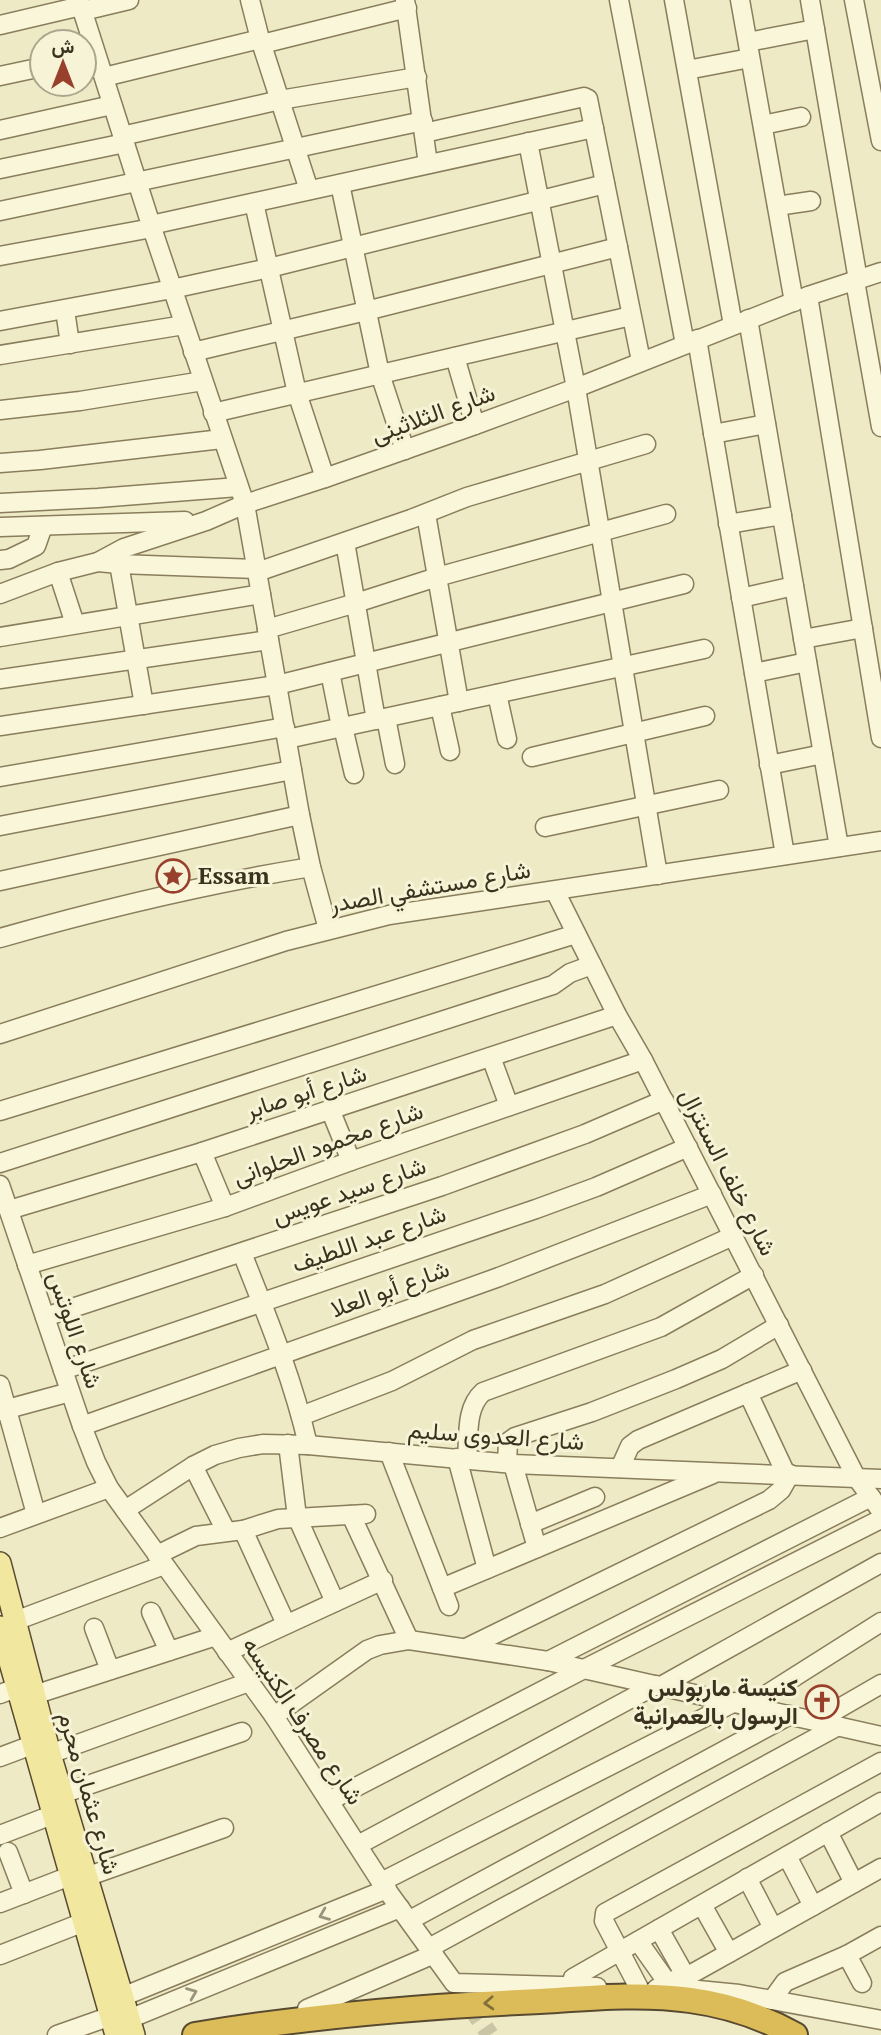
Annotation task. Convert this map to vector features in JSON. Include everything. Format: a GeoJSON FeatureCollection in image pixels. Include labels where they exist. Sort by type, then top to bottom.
{"type":"FeatureCollection","features":[{"type":"Feature","properties":{"kind":"highway"},"geometry":{"type":"LineString","coordinates":[[195,2035],[276,2023],[417,2008],[647,1997],[688,2000],[729,2008],[769,2022],[795,2035]]}},
{"type":"Feature","properties":{"kind":"main road","name":"شارع عثمان محرم"},"geometry":{"type":"LineString","coordinates":[[0,1563],[4,1630],[17,1692],[62,1794],[84,1922],[122,2026]]}},
{"type":"Feature","properties":{"kind":"main road","name":"شارع عثمان محرم"},"geometry":{"type":"LineString","coordinates":[[41,1750],[52,1815],[122,1997],[122,2026]]}},
{"type":"Feature","properties":{"kind":"street"},"geometry":{"type":"LineString","coordinates":[[0,24],[81,6],[129,0]]}},
{"type":"Feature","properties":{"kind":"street"},"geometry":{"type":"LineString","coordinates":[[250,0],[309,190]]}},
{"type":"Feature","properties":{"kind":"street"},"geometry":{"type":"LineString","coordinates":[[619,0],[713,434],[785,855]]}},
{"type":"Feature","properties":{"kind":"street"},"geometry":{"type":"LineString","coordinates":[[674,0],[741,322],[766,424],[839,847]]}},
{"type":"Feature","properties":{"kind":"street"},"geometry":{"type":"LineString","coordinates":[[740,0],[777,206],[801,299],[881,738]]}},
{"type":"Feature","properties":{"kind":"street"},"geometry":{"type":"LineString","coordinates":[[810,0],[881,427]]}},
{"type":"Feature","properties":{"kind":"street"},"geometry":{"type":"LineString","coordinates":[[855,0],[881,141]]}},
{"type":"Feature","properties":{"kind":"street"},"geometry":{"type":"LineString","coordinates":[[104,77],[261,42],[406,4],[428,164]]}},
{"type":"Feature","properties":{"kind":"street"},"geometry":{"type":"LineString","coordinates":[[81,6],[85,28]]}},
{"type":"Feature","properties":{"kind":"street"},"geometry":{"type":"LineString","coordinates":[[687,70],[815,29]]}},
{"type":"Feature","properties":{"kind":"street"},"geometry":{"type":"LineString","coordinates":[[98,68],[104,77],[241,496],[300,815],[328,929]]}},
{"type":"Feature","properties":{"kind":"street"},"geometry":{"type":"LineString","coordinates":[[0,76],[28,70]]}},
{"type":"Feature","properties":{"kind":"street"},"geometry":{"type":"LineString","coordinates":[[0,169],[280,100],[417,77]]}},
{"type":"Feature","properties":{"kind":"street"},"geometry":{"type":"LineString","coordinates":[[0,211],[296,149],[584,97],[589,101],[640,361]]}},
{"type":"Feature","properties":{"kind":"street"},"geometry":{"type":"LineString","coordinates":[[0,130],[112,104]]}},
{"type":"Feature","properties":{"kind":"street"},"geometry":{"type":"LineString","coordinates":[[763,125],[802,117]]}},
{"type":"Feature","properties":{"kind":"street"},"geometry":{"type":"LineString","coordinates":[[0,256],[151,227],[594,128]]}},
{"type":"Feature","properties":{"kind":"street"},"geometry":{"type":"LineString","coordinates":[[528,142],[576,388],[658,875]]}},
{"type":"Feature","properties":{"kind":"street"},"geometry":{"type":"LineString","coordinates":[[340,184],[380,374],[405,450]]}},
{"type":"Feature","properties":{"kind":"street"},"geometry":{"type":"LineString","coordinates":[[0,321],[269,268],[605,184]]}},
{"type":"Feature","properties":{"kind":"street"},"geometry":{"type":"LineString","coordinates":[[777,206],[811,201]]}},
{"type":"Feature","properties":{"kind":"street"},"geometry":{"type":"LineString","coordinates":[[254,203],[297,393],[325,478]]}},
{"type":"Feature","properties":{"kind":"street"},"geometry":{"type":"LineString","coordinates":[[193,352],[366,312],[618,247]]}},
{"type":"Feature","properties":{"kind":"street","name":"شارع الثلاثينى"},"geometry":{"type":"LineString","coordinates":[[122,556],[206,521],[241,496],[325,478],[405,450],[576,388],[801,299],[881,272]]}},
{"type":"Feature","properties":{"kind":"street"},"geometry":{"type":"LineString","coordinates":[[65,310],[70,344]]}},
{"type":"Feature","properties":{"kind":"street"},"geometry":{"type":"LineString","coordinates":[[214,413],[631,316]]}},
{"type":"Feature","properties":{"kind":"street"},"geometry":{"type":"LineString","coordinates":[[0,355],[184,324]]}},
{"type":"Feature","properties":{"kind":"street"},"geometry":{"type":"LineString","coordinates":[[455,357],[475,425]]}},
{"type":"Feature","properties":{"kind":"street"},"geometry":{"type":"LineString","coordinates":[[0,410],[80,401],[203,381]]}},
{"type":"Feature","properties":{"kind":"street"},"geometry":{"type":"LineString","coordinates":[[713,434],[766,424]]}},
{"type":"Feature","properties":{"kind":"street"},"geometry":{"type":"LineString","coordinates":[[0,463],[222,439]]}},
{"type":"Feature","properties":{"kind":"street"},"geometry":{"type":"LineString","coordinates":[[0,594],[58,572],[122,556],[256,570],[426,514],[467,497],[646,444]]}},
{"type":"Feature","properties":{"kind":"street"},"geometry":{"type":"LineString","coordinates":[[0,503],[98,498],[241,496]]}},
{"type":"Feature","properties":{"kind":"street"},"geometry":{"type":"LineString","coordinates":[[426,514],[459,702]]}},
{"type":"Feature","properties":{"kind":"street"},"geometry":{"type":"LineString","coordinates":[[0,679],[136,659],[268,634],[437,577],[666,514]]}},
{"type":"Feature","properties":{"kind":"street"},"geometry":{"type":"LineString","coordinates":[[728,524],[782,515]]}},
{"type":"Feature","properties":{"kind":"street"},"geometry":{"type":"LineString","coordinates":[[0,527],[206,521]]}},
{"type":"Feature","properties":{"kind":"street"},"geometry":{"type":"LineString","coordinates":[[118,524],[128,615],[144,705]]}},
{"type":"Feature","properties":{"kind":"street"},"geometry":{"type":"LineString","coordinates":[[0,560],[36,546],[43,526]]}},
{"type":"Feature","properties":{"kind":"street"},"geometry":{"type":"LineString","coordinates":[[345,542],[366,663],[396,764]]}},
{"type":"Feature","properties":{"kind":"street"},"geometry":{"type":"LineString","coordinates":[[58,572],[75,624]]}},
{"type":"Feature","properties":{"kind":"street"},"geometry":{"type":"LineString","coordinates":[[0,724],[277,685],[684,584]]}},
{"type":"Feature","properties":{"kind":"street"},"geometry":{"type":"LineString","coordinates":[[741,598],[794,586]]}},
{"type":"Feature","properties":{"kind":"street"},"geometry":{"type":"LineString","coordinates":[[0,637],[261,594]]}},
{"type":"Feature","properties":{"kind":"street"},"geometry":{"type":"LineString","coordinates":[[803,639],[863,628]]}},
{"type":"Feature","properties":{"kind":"street"},"geometry":{"type":"LineString","coordinates":[[0,777],[286,733],[342,727],[704,649]]}},
{"type":"Feature","properties":{"kind":"street"},"geometry":{"type":"LineString","coordinates":[[754,673],[807,662]]}},
{"type":"Feature","properties":{"kind":"street"},"geometry":{"type":"LineString","coordinates":[[330,672],[354,774]]}},
{"type":"Feature","properties":{"kind":"street"},"geometry":{"type":"LineString","coordinates":[[497,694],[507,738]]}},
{"type":"Feature","properties":{"kind":"street"},"geometry":{"type":"LineString","coordinates":[[440,706],[450,751]]}},
{"type":"Feature","properties":{"kind":"street"},"geometry":{"type":"LineString","coordinates":[[532,757],[705,716]]}},
{"type":"Feature","properties":{"kind":"street"},"geometry":{"type":"LineString","coordinates":[[769,765],[823,754]]}},
{"type":"Feature","properties":{"kind":"street"},"geometry":{"type":"LineString","coordinates":[[0,826],[292,770]]}},
{"type":"Feature","properties":{"kind":"street"},"geometry":{"type":"LineString","coordinates":[[545,827],[719,790]]}},
{"type":"Feature","properties":{"kind":"street"},"geometry":{"type":"LineString","coordinates":[[0,881],[300,815]]}},
{"type":"Feature","properties":{"kind":"street","name":"شارع مستشفي الصدر"},"geometry":{"type":"LineString","coordinates":[[0,1034],[328,929],[430,907],[555,891],[881,841]]}},
{"type":"Feature","properties":{"kind":"street"},"geometry":{"type":"LineString","coordinates":[[0,938],[63,920],[230,882],[311,867]]}},
{"type":"Feature","properties":{"kind":"street","name":"شارع خلف السنترال"},"geometry":{"type":"LineString","coordinates":[[555,891],[856,1477],[876,1504]]}},
{"type":"Feature","properties":{"kind":"street"},"geometry":{"type":"LineString","coordinates":[[0,1111],[576,934]]}},
{"type":"Feature","properties":{"kind":"street"},"geometry":{"type":"LineString","coordinates":[[0,1163],[553,985],[570,973],[592,965]]}},
{"type":"Feature","properties":{"kind":"street","name":"شارع أبو صابر"},"geometry":{"type":"LineString","coordinates":[[9,1210],[202,1152],[617,1015]]}},
{"type":"Feature","properties":{"kind":"street"},"geometry":{"type":"LineString","coordinates":[[491,1057],[509,1106]]}},
{"type":"Feature","properties":{"kind":"street","name":"شارع محمود الحلوانى"},"geometry":{"type":"LineString","coordinates":[[27,1265],[225,1207],[643,1060]]}},
{"type":"Feature","properties":{"kind":"street","name":"شارع سيد عويس"},"geometry":{"type":"LineString","coordinates":[[45,1318],[442,1186],[585,1135],[664,1100]]}},
{"type":"Feature","properties":{"kind":"street"},"geometry":{"type":"LineString","coordinates":[[330,1109],[351,1161]]}},
{"type":"Feature","properties":{"kind":"street","name":"شارع عبد اللطيف"},"geometry":{"type":"LineString","coordinates":[[63,1370],[567,1198],[688,1147]]}},
{"type":"Feature","properties":{"kind":"street"},"geometry":{"type":"LineString","coordinates":[[202,1152],[225,1207]]}},
{"type":"Feature","properties":{"kind":"street","name":"شارع اللوتس"},"geometry":{"type":"LineString","coordinates":[[0,1187],[82,1426],[109,1488]]}},
{"type":"Feature","properties":{"kind":"street","name":"شارع أبو العلا"},"geometry":{"type":"LineString","coordinates":[[82,1426],[499,1277],[712,1194]]}},
{"type":"Feature","properties":{"kind":"street"},"geometry":{"type":"LineString","coordinates":[[301,1416],[392,1381],[473,1340],[605,1294],[733,1236]]}},
{"type":"Feature","properties":{"kind":"street"},"geometry":{"type":"LineString","coordinates":[[242,1253],[281,1354],[308,1445]]}},
{"type":"Feature","properties":{"kind":"street"},"geometry":{"type":"LineString","coordinates":[[487,1569],[462,1459],[471,1412],[477,1398],[483,1392],[661,1327],[754,1275]]}},
{"type":"Feature","properties":{"kind":"street"},"geometry":{"type":"LineString","coordinates":[[537,1548],[510,1464],[508,1442],[515,1437],[592,1412],[676,1379],[722,1359],[779,1325]]}},
{"type":"Feature","properties":{"kind":"street"},"geometry":{"type":"LineString","coordinates":[[620,1468],[630,1446],[635,1442],[803,1370]]}},
{"type":"Feature","properties":{"kind":"street"},"geometry":{"type":"LineString","coordinates":[[0,1384],[4,1410],[36,1514]]}},
{"type":"Feature","properties":{"kind":"street"},"geometry":{"type":"LineString","coordinates":[[4,1410],[70,1392]]}},
{"type":"Feature","properties":{"kind":"street"},"geometry":{"type":"LineString","coordinates":[[466,1648],[769,1500],[781,1490],[788,1474],[748,1393]]}},
{"type":"Feature","properties":{"kind":"street","name":"شارع العدوى سليم"},"geometry":{"type":"LineString","coordinates":[[125,1510],[215,1455],[263,1444],[308,1445],[510,1464],[881,1479]]}},
{"type":"Feature","properties":{"kind":"street"},"geometry":{"type":"LineString","coordinates":[[288,1444],[297,1517],[335,1602]]}},
{"type":"Feature","properties":{"kind":"street"},"geometry":{"type":"LineString","coordinates":[[389,1452],[449,1606]]}},
{"type":"Feature","properties":{"kind":"street"},"geometry":{"type":"LineString","coordinates":[[193,1466],[234,1531],[286,1624]]}},
{"type":"Feature","properties":{"kind":"street"},"geometry":{"type":"LineString","coordinates":[[442,1588],[718,1471]]}},
{"type":"Feature","properties":{"kind":"street"},"geometry":{"type":"LineString","coordinates":[[0,1528],[109,1488]]}},
{"type":"Feature","properties":{"kind":"street","name":"شارع مصرف الكنيسه"},"geometry":{"type":"LineString","coordinates":[[109,1488],[274,1716],[384,1886],[454,1983],[654,1986]]}},
{"type":"Feature","properties":{"kind":"street"},"geometry":{"type":"LineString","coordinates":[[530,1524],[595,1497]]}},
{"type":"Feature","properties":{"kind":"street"},"geometry":{"type":"LineString","coordinates":[[548,1661],[876,1504]]}},
{"type":"Feature","properties":{"kind":"street"},"geometry":{"type":"LineString","coordinates":[[4,1630],[160,1560],[196,1536],[234,1531],[297,1517],[359,1514],[409,1640]]}},
{"type":"Feature","properties":{"kind":"street"},"geometry":{"type":"LineString","coordinates":[[329,1801],[881,1519]]}},
{"type":"Feature","properties":{"kind":"street"},"geometry":{"type":"LineString","coordinates":[[358,1844],[881,1563]]}},
{"type":"Feature","properties":{"kind":"street"},"geometry":{"type":"LineString","coordinates":[[227,1652],[383,1580]]}},
{"type":"Feature","properties":{"kind":"street"},"geometry":{"type":"LineString","coordinates":[[150,1612],[169,1651]]}},
{"type":"Feature","properties":{"kind":"street"},"geometry":{"type":"LineString","coordinates":[[122,1997],[384,1886],[742,1704],[881,1622]]}},
{"type":"Feature","properties":{"kind":"street"},"geometry":{"type":"LineString","coordinates":[[94,1628],[110,1670]]}},
{"type":"Feature","properties":{"kind":"street"},"geometry":{"type":"LineString","coordinates":[[17,1692],[110,1670],[216,1636]]}},
{"type":"Feature","properties":{"kind":"street"},"geometry":{"type":"LineString","coordinates":[[274,1716],[367,1650],[409,1640],[548,1661],[881,1736]]}},
{"type":"Feature","properties":{"kind":"street"},"geometry":{"type":"LineString","coordinates":[[0,1757],[41,1750],[249,1682]]}},
{"type":"Feature","properties":{"kind":"street"},"geometry":{"type":"LineString","coordinates":[[817,1721],[881,1684]]}},
{"type":"Feature","properties":{"kind":"street"},"geometry":{"type":"LineString","coordinates":[[57,2035],[122,2026],[405,1914],[790,1715]]}},
{"type":"Feature","properties":{"kind":"street"},"geometry":{"type":"LineString","coordinates":[[307,2009],[431,1951],[838,1726]]}},
{"type":"Feature","properties":{"kind":"street"},"geometry":{"type":"LineString","coordinates":[[62,1794],[242,1732]]}},
{"type":"Feature","properties":{"kind":"street"},"geometry":{"type":"LineString","coordinates":[[881,1762],[606,1913],[604,1921],[620,1951],[654,1986],[739,1994],[881,2020]]}},
{"type":"Feature","properties":{"kind":"street"},"geometry":{"type":"LineString","coordinates":[[573,1978],[881,1802]]}},
{"type":"Feature","properties":{"kind":"street"},"geometry":{"type":"LineString","coordinates":[[0,1835],[52,1815]]}},
{"type":"Feature","properties":{"kind":"street"},"geometry":{"type":"LineString","coordinates":[[0,1903],[224,1828]]}},
{"type":"Feature","properties":{"kind":"street"},"geometry":{"type":"LineString","coordinates":[[828,1832],[854,1883]]}},
{"type":"Feature","properties":{"kind":"street"},"geometry":{"type":"LineString","coordinates":[[8,1852],[24,1894]]}},
{"type":"Feature","properties":{"kind":"street"},"geometry":{"type":"LineString","coordinates":[[787,1856],[813,1906]]}},
{"type":"Feature","properties":{"kind":"street"},"geometry":{"type":"LineString","coordinates":[[654,1986],[686,1977],[881,1868]]}},
{"type":"Feature","properties":{"kind":"street"},"geometry":{"type":"LineString","coordinates":[[747,1878],[774,1928]]}},
{"type":"Feature","properties":{"kind":"street"},"geometry":{"type":"LineString","coordinates":[[702,1905],[729,1953]]}},
{"type":"Feature","properties":{"kind":"street"},"geometry":{"type":"LineString","coordinates":[[0,1955],[84,1922]]}},
{"type":"Feature","properties":{"kind":"street"},"geometry":{"type":"LineString","coordinates":[[659,1929],[686,1977]]}},
{"type":"Feature","properties":{"kind":"street"},"geometry":{"type":"LineString","coordinates":[[772,2000],[785,1982],[847,1955],[881,1936]]}},
{"type":"Feature","properties":{"kind":"street"},"geometry":{"type":"LineString","coordinates":[[638,1941],[654,1986]]}},
{"type":"Feature","properties":{"kind":"street"},"geometry":{"type":"LineString","coordinates":[[847,1955],[862,1983]]}},
{"type":"Feature","properties":{"kind":"tunnel"},"geometry":{"type":"LineString","coordinates":[[454,1983],[490,2035]]}},
{"type":"Feature","properties":{"kind":"place","name":"Essam"},"geometry":{"type":"Point","coordinates":[173,876]}},
{"type":"Feature","properties":{"kind":"place","name":"كنيسة ماربولس الرسول بالعمرانية"},"geometry":{"type":"Point","coordinates":[822,1702]}}]}
